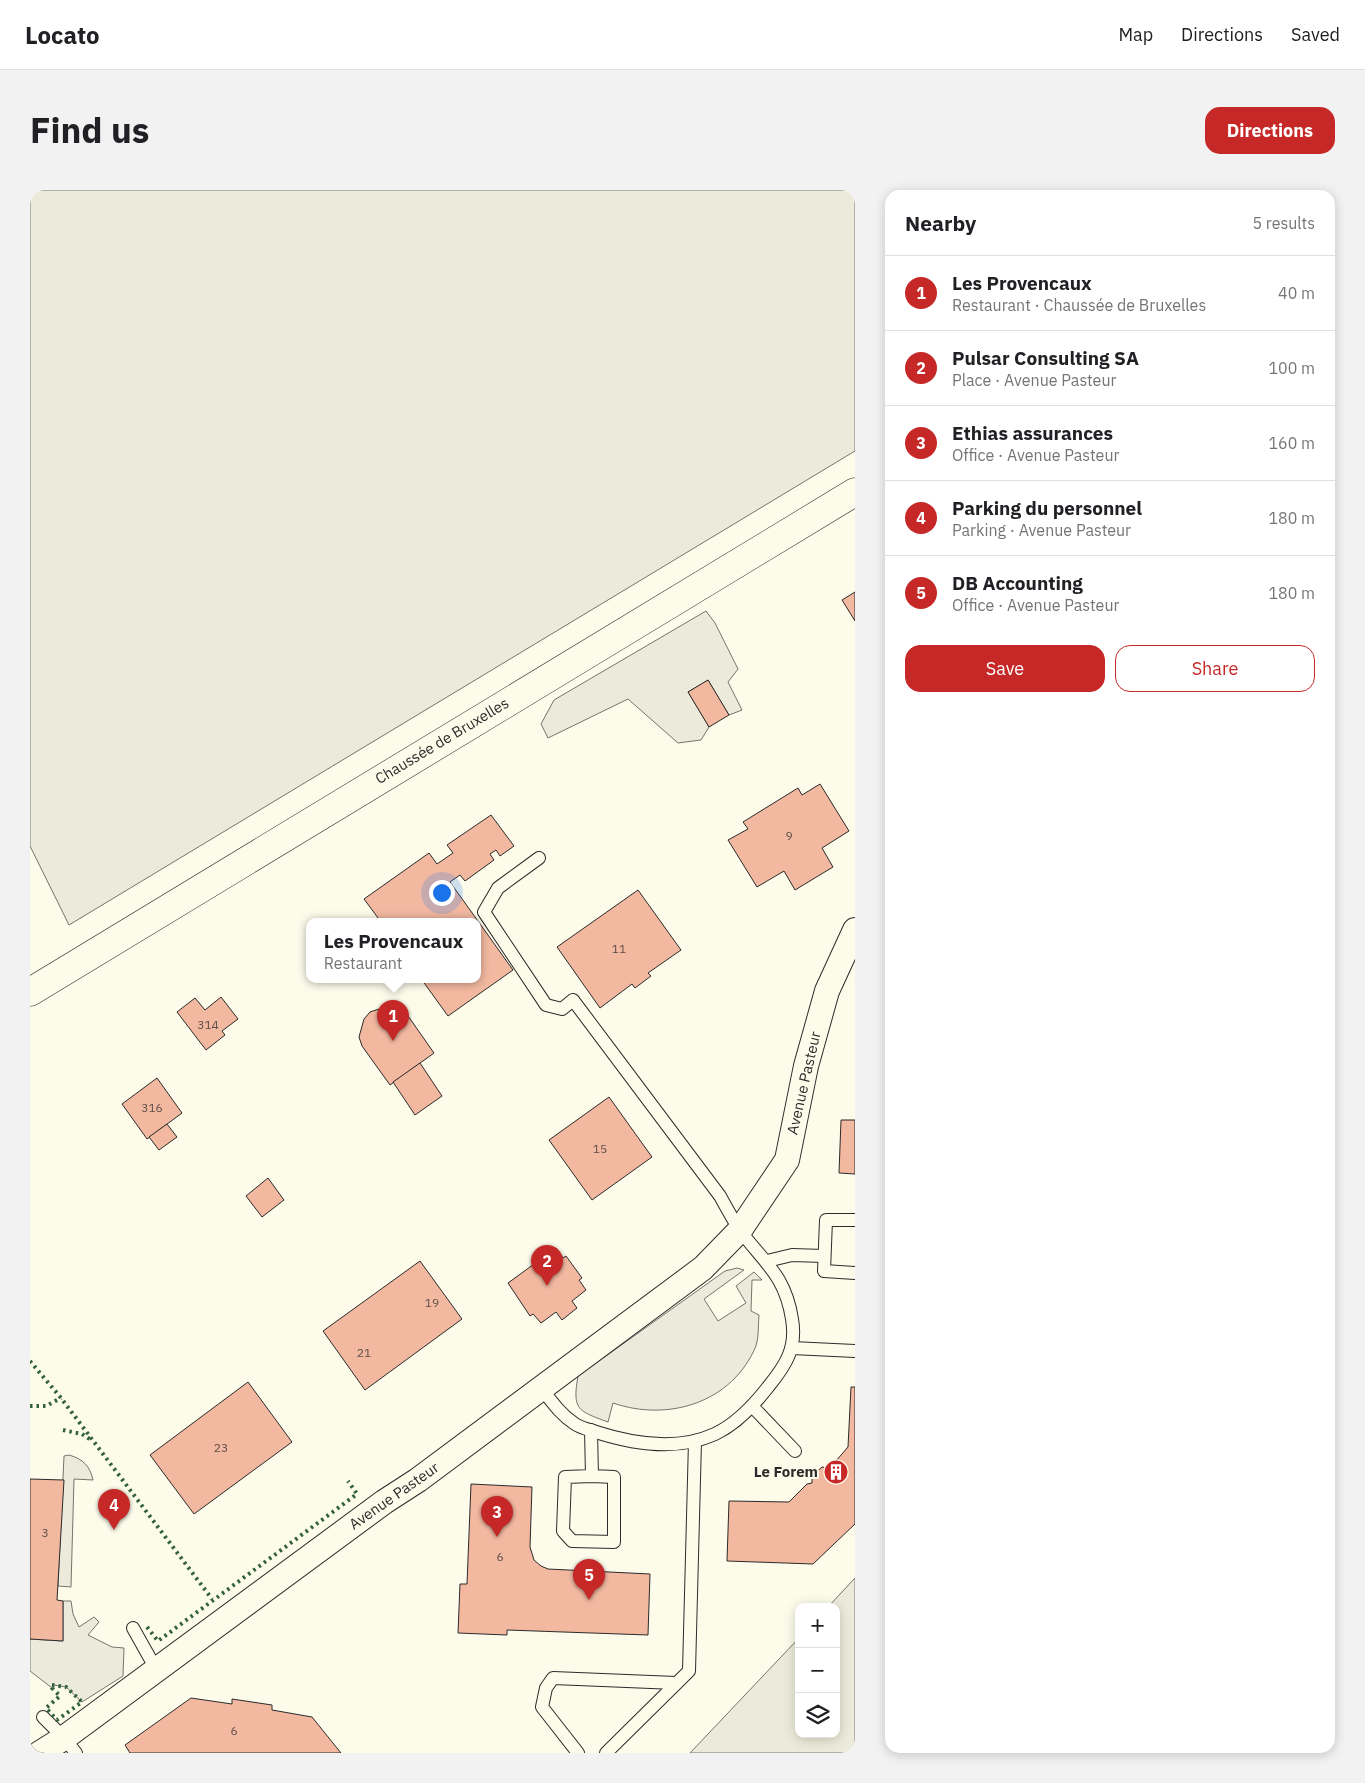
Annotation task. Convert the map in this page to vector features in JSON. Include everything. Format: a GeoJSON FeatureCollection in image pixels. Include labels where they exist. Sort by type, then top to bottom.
{"type":"FeatureCollection","features":[{"type":"Feature","properties":{"kind":"main road","name":"Chaussée de Bruxelles"},"geometry":{"type":"LineString","coordinates":[[30,992],[855,492]]}},
{"type":"Feature","properties":{"kind":"street","name":"Avenue Pasteur"},"geometry":{"type":"LineString","coordinates":[[40,1753],[70,1745],[156,1669],[384,1502],[418,1480],[703,1268],[740,1230],[787,1160],[806,1066],[827,991],[855,930]]}},
{"type":"Feature","properties":{"kind":"lane"},"geometry":{"type":"LineString","coordinates":[[539,858],[498,888],[484,912],[546,1005],[562,1009],[573,1000],[720,1196],[740,1230],[767,1261],[783,1284],[792,1319],[792,1348],[782,1370],[752,1406],[715,1434],[695,1441],[668,1444],[625,1441],[576,1425],[555,1407],[542,1388]]}},
{"type":"Feature","properties":{"kind":"lane"},"geometry":{"type":"LineString","coordinates":[[855,1220],[826,1220],[824,1256],[824,1271],[855,1273]]}},
{"type":"Feature","properties":{"kind":"lane"},"geometry":{"type":"LineString","coordinates":[[767,1261],[792,1255],[824,1256]]}},
{"type":"Feature","properties":{"kind":"lane"},"geometry":{"type":"LineString","coordinates":[[792,1348],[855,1351]]}},
{"type":"Feature","properties":{"kind":"lane"},"geometry":{"type":"LineString","coordinates":[[752,1406],[795,1450]]}},
{"type":"Feature","properties":{"kind":"lane"},"geometry":{"type":"LineString","coordinates":[[591,1430],[592,1476]]}},
{"type":"Feature","properties":{"kind":"lane"},"geometry":{"type":"LineString","coordinates":[[606,1753],[689,1671],[695,1441]]}},
{"type":"Feature","properties":{"kind":"lane"},"geometry":{"type":"LineString","coordinates":[[592,1476],[614,1477],[614,1542],[572,1541],[563,1531],[565,1477],[592,1476]]}},
{"type":"Feature","properties":{"kind":"lane"},"geometry":{"type":"LineString","coordinates":[[133,1628],[156,1669]]}},
{"type":"Feature","properties":{"kind":"lane"},"geometry":{"type":"LineString","coordinates":[[578,1753],[542,1707],[546,1688],[553,1678],[676,1683]]}},
{"type":"Feature","properties":{"kind":"lane"},"geometry":{"type":"LineString","coordinates":[[43,1717],[70,1745]]}},
{"type":"Feature","properties":{"kind":"shaded area"},"geometry":{"type":"Polygon","coordinates":[[[30,190],[855,190],[855,451],[69,925],[30,846],[30,190]]]}},
{"type":"Feature","properties":{"kind":"shaded area"},"geometry":{"type":"Polygon","coordinates":[[[706,611],[715,623],[738,669],[728,682],[742,710],[729,715],[708,680],[688,692],[709,727],[701,740],[678,743],[628,699],[548,738],[541,724],[554,700],[706,611]]]}},
{"type":"Feature","properties":{"kind":"shaded area"},"geometry":{"type":"Polygon","coordinates":[[[737,1268],[744,1270],[704,1299],[718,1321],[746,1303],[736,1286],[754,1272],[762,1280],[752,1280],[751,1311],[759,1315],[756,1346],[745,1366],[731,1382],[715,1394],[696,1403],[676,1408],[655,1410],[613,1403],[608,1422],[584,1412],[580,1408],[576,1396],[578,1376],[725,1271],[737,1268]]]}},
{"type":"Feature","properties":{"kind":"shaded area"},"geometry":{"type":"Polygon","coordinates":[[[69,1455],[85,1464],[93,1480],[74,1479],[71,1587],[58,1586],[64,1456],[69,1455]]]}},
{"type":"Feature","properties":{"kind":"shaded area"},"geometry":{"type":"Polygon","coordinates":[[[855,1578],[855,1753],[690,1753],[795,1642],[795,1738],[840,1738],[840,1603],[832,1603],[855,1578]]]}},
{"type":"Feature","properties":{"kind":"shaded area"},"geometry":{"type":"Polygon","coordinates":[[[63,1601],[71,1601],[73,1614],[79,1627],[94,1617],[99,1622],[88,1635],[112,1647],[124,1648],[123,1676],[82,1702],[66,1687],[53,1685],[52,1688],[30,1671],[30,1639],[63,1641],[63,1601]]]}},
{"type":"Feature","properties":{"kind":"building"},"geometry":{"type":"Polygon","coordinates":[[[855,592],[855,621],[842,600],[855,592]]]}},
{"type":"Feature","properties":{"kind":"building"},"geometry":{"type":"Polygon","coordinates":[[[708,680],[729,715],[709,727],[688,692],[708,680]]]}},
{"type":"Feature","properties":{"kind":"building"},"geometry":{"type":"Polygon","coordinates":[[[820,784],[849,831],[822,848],[833,867],[795,890],[784,871],[757,887],[728,840],[748,829],[743,822],[798,788],[802,795],[820,784]]]}},
{"type":"Feature","properties":{"kind":"building"},"geometry":{"type":"Polygon","coordinates":[[[491,815],[514,846],[500,856],[496,850],[490,854],[494,860],[465,881],[460,875],[450,882],[476,918],[378,918],[364,899],[429,853],[437,864],[453,853],[447,845],[491,815]]]}},
{"type":"Feature","properties":{"kind":"building"},"geometry":{"type":"Polygon","coordinates":[[[638,890],[681,950],[648,973],[651,976],[635,988],[632,984],[600,1008],[557,947],[638,890]]]}},
{"type":"Feature","properties":{"kind":"building"},"geometry":{"type":"Polygon","coordinates":[[[481,925],[513,970],[448,1016],[424,983],[481,983],[481,925]]]}},
{"type":"Feature","properties":{"kind":"building"},"geometry":{"type":"Polygon","coordinates":[[[221,997],[238,1019],[222,1031],[225,1035],[206,1050],[177,1012],[195,998],[205,1010],[221,997]]]}},
{"type":"Feature","properties":{"kind":"building"},"geometry":{"type":"Polygon","coordinates":[[[388,1006],[398,1008],[406,1013],[434,1053],[390,1085],[362,1046],[359,1037],[364,1019],[370,1012],[388,1006]]]}},
{"type":"Feature","properties":{"kind":"building"},"geometry":{"type":"Polygon","coordinates":[[[420,1063],[442,1096],[415,1115],[393,1082],[420,1063]]]}},
{"type":"Feature","properties":{"kind":"building"},"geometry":{"type":"Polygon","coordinates":[[[157,1078],[182,1113],[147,1139],[122,1104],[157,1078]]]}},
{"type":"Feature","properties":{"kind":"building"},"geometry":{"type":"Polygon","coordinates":[[[609,1097],[652,1157],[592,1200],[549,1140],[609,1097]]]}},
{"type":"Feature","properties":{"kind":"building"},"geometry":{"type":"Polygon","coordinates":[[[841,1120],[855,1120],[855,1174],[839,1173],[841,1120]]]}},
{"type":"Feature","properties":{"kind":"building"},"geometry":{"type":"Polygon","coordinates":[[[167,1124],[177,1137],[159,1150],[149,1137],[167,1124]]]}},
{"type":"Feature","properties":{"kind":"building"},"geometry":{"type":"Polygon","coordinates":[[[268,1178],[284,1200],[262,1217],[246,1196],[268,1178]]]}},
{"type":"Feature","properties":{"kind":"building"},"geometry":{"type":"Polygon","coordinates":[[[556,1248],[563,1258],[566,1256],[582,1278],[579,1280],[586,1290],[572,1301],[577,1308],[562,1320],[556,1312],[541,1323],[533,1314],[530,1316],[508,1283],[556,1248]]]}},
{"type":"Feature","properties":{"kind":"building"},"geometry":{"type":"Polygon","coordinates":[[[420,1261],[462,1319],[365,1390],[323,1331],[420,1261]]]}},
{"type":"Feature","properties":{"kind":"building"},"geometry":{"type":"Polygon","coordinates":[[[248,1382],[292,1442],[194,1514],[150,1455],[248,1382]]]}},
{"type":"Feature","properties":{"kind":"building","name":"Le Forem"},"geometry":{"type":"Polygon","coordinates":[[[851,1387],[855,1387],[855,1524],[813,1564],[727,1561],[729,1501],[789,1502],[807,1484],[812,1483],[812,1476],[822,1467],[828,1468],[830,1463],[835,1462],[848,1447],[851,1387]]]}},
{"type":"Feature","properties":{"kind":"building"},"geometry":{"type":"Polygon","coordinates":[[[30,1479],[64,1480],[57,1600],[63,1601],[63,1641],[30,1639],[30,1479]]]}},
{"type":"Feature","properties":{"kind":"building"},"geometry":{"type":"Polygon","coordinates":[[[471,1484],[532,1487],[530,1547],[534,1560],[541,1566],[548,1569],[650,1574],[648,1635],[507,1630],[507,1635],[458,1633],[460,1584],[467,1584],[471,1484]]]}},
{"type":"Feature","properties":{"kind":"building"},"geometry":{"type":"Polygon","coordinates":[[[191,1698],[232,1704],[232,1699],[272,1705],[272,1710],[312,1717],[341,1753],[130,1753],[125,1745],[191,1698]]]}},
{"type":"Feature","properties":{"kind":"hedge"},"geometry":{"type":"LineString","coordinates":[[30,1361],[61,1398],[212,1599]]}},
{"type":"Feature","properties":{"kind":"hedge"},"geometry":{"type":"LineString","coordinates":[[30,1406],[46,1406],[61,1398]]}},
{"type":"Feature","properties":{"kind":"hedge"},"geometry":{"type":"LineString","coordinates":[[63,1430],[82,1434],[91,1440]]}},
{"type":"Feature","properties":{"kind":"hedge"},"geometry":{"type":"LineString","coordinates":[[147,1627],[158,1641],[357,1494],[348,1481]]}},
{"type":"Feature","properties":{"kind":"hedge"},"geometry":{"type":"LineString","coordinates":[[52,1685],[66,1687],[82,1702],[57,1720],[46,1708],[60,1696],[52,1688],[52,1685]]}},
{"type":"Feature","properties":{"kind":"place","name":"Les Provencaux"},"geometry":{"type":"Point","coordinates":[393,1041]}},
{"type":"Feature","properties":{"kind":"place","name":"Pulsar Consulting SA"},"geometry":{"type":"Point","coordinates":[547,1286]}},
{"type":"Feature","properties":{"kind":"place","name":"Le Forem"},"geometry":{"type":"Point","coordinates":[836,1472]}},
{"type":"Feature","properties":{"kind":"place","name":"Parking du personnel"},"geometry":{"type":"Point","coordinates":[114,1530]}},
{"type":"Feature","properties":{"kind":"place","name":"Ethias assurances"},"geometry":{"type":"Point","coordinates":[497,1537]}},
{"type":"Feature","properties":{"kind":"place","name":"DB Accounting"},"geometry":{"type":"Point","coordinates":[589,1600]}}]}
